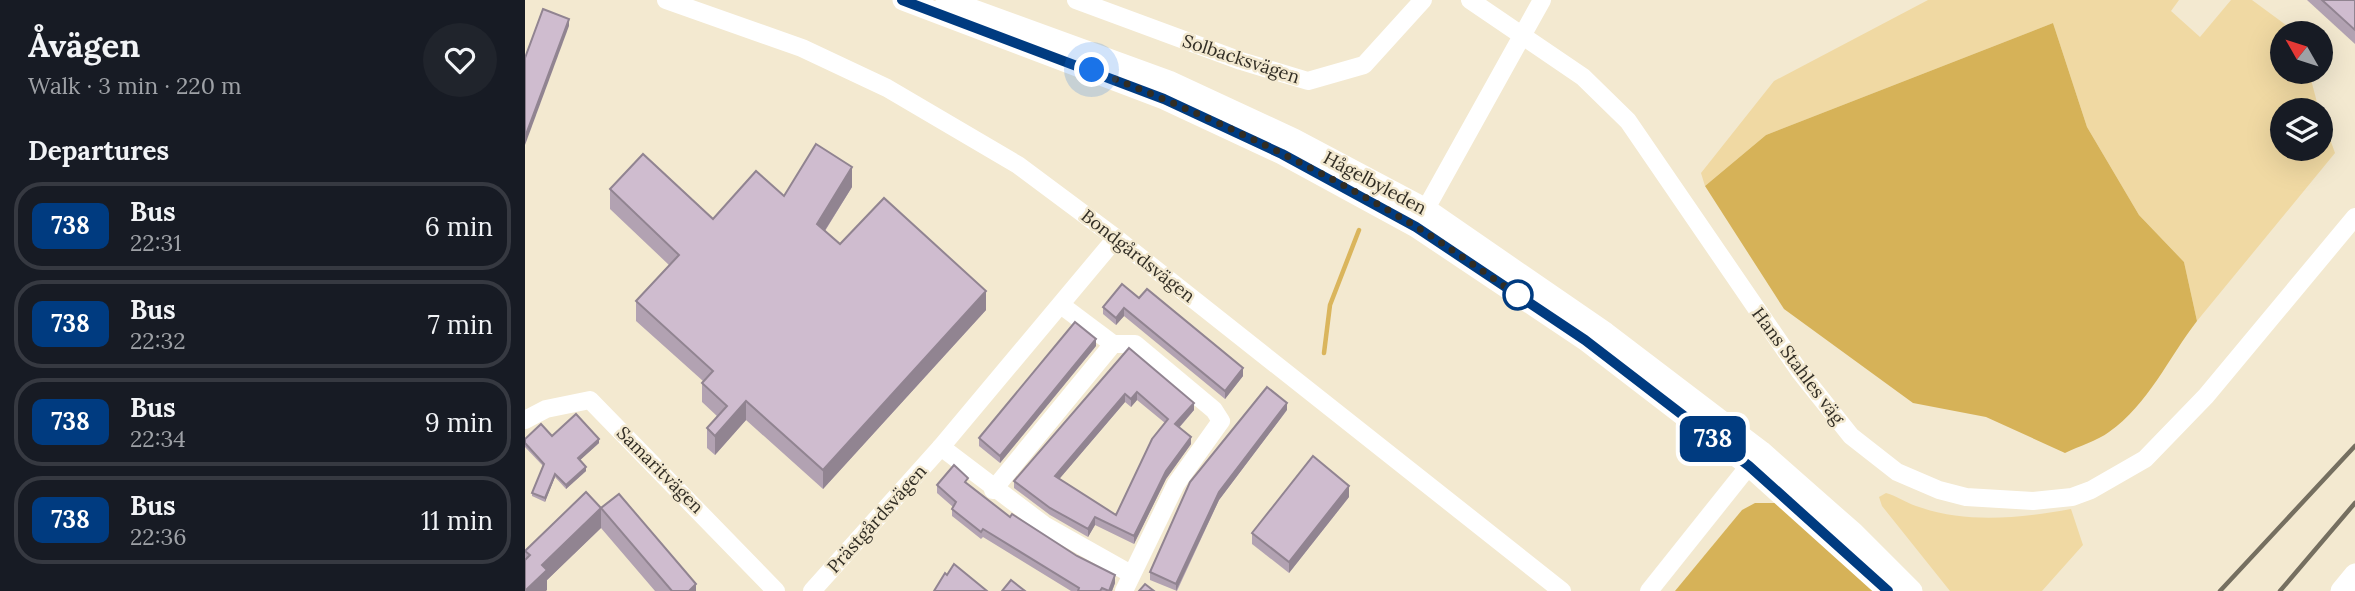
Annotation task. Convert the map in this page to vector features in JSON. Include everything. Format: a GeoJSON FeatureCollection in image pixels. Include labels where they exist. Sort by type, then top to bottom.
{"type":"FeatureCollection","features":[{"type":"Feature","properties":{"kind":"main road","name":"Hågelbyleden"},"geometry":{"type":"LineString","coordinates":[[902,0],[1164,99],[1421,218]]}},
{"type":"Feature","properties":{"kind":"main road","name":"Hågelbyleden"},"geometry":{"type":"LineString","coordinates":[[946,0],[1168,81],[1294,139],[1606,333],[1755,458],[1854,533],[1912,591]]}},
{"type":"Feature","properties":{"kind":"main road","name":"Hågelbyleden"},"geometry":{"type":"LineString","coordinates":[[1755,458],[1888,591]]}},
{"type":"Feature","properties":{"kind":"main road"},"geometry":{"type":"LineString","coordinates":[[2341,591],[2355,574]]}},
{"type":"Feature","properties":{"kind":"street","name":"Bondgårdsvägen"},"geometry":{"type":"LineString","coordinates":[[666,0],[802,48],[887,88],[1018,165],[1115,238],[1562,591]]}},
{"type":"Feature","properties":{"kind":"street","name":"Solbacksvägen"},"geometry":{"type":"LineString","coordinates":[[1076,0],[1253,65],[1308,81],[1364,65],[1423,0]]}},
{"type":"Feature","properties":{"kind":"street"},"geometry":{"type":"LineString","coordinates":[[1470,0],[1521,35]]}},
{"type":"Feature","properties":{"kind":"street"},"geometry":{"type":"LineString","coordinates":[[1421,218],[1542,0]]}},
{"type":"Feature","properties":{"kind":"street","name":"Hans Stahles väg"},"geometry":{"type":"LineString","coordinates":[[1521,35],[1583,77],[1628,121],[1800,372],[1851,436],[1897,472],[1939,490],[1966,497],[2032,501],[2072,497],[2091,490],[2145,459],[2206,396],[2355,217]]}},
{"type":"Feature","properties":{"kind":"street","name":"Prästgårdsvägen"},"geometry":{"type":"LineString","coordinates":[[812,591],[941,447],[1115,238]]}},
{"type":"Feature","properties":{"kind":"street"},"geometry":{"type":"LineString","coordinates":[[941,447],[993,490],[1128,583],[1176,484],[1221,421],[1214,410],[1135,344],[1113,344],[1061,305]]}},
{"type":"Feature","properties":{"kind":"street"},"geometry":{"type":"LineString","coordinates":[[993,490],[1113,344]]}},
{"type":"Feature","properties":{"kind":"street","name":"Samaritvägen"},"geometry":{"type":"LineString","coordinates":[[525,420],[546,410],[590,400],[776,591]]}},
{"type":"Feature","properties":{"kind":"street"},"geometry":{"type":"LineString","coordinates":[[1650,591],[1755,458]]}},
{"type":"Feature","properties":{"kind":"shaded area"},"geometry":{"type":"Polygon","coordinates":[[[1928,0],[2179,0],[2171,11],[2200,37],[2231,0],[2252,0],[2281,21],[2270,21],[2270,84],[2312,84],[2316,98],[2270,98],[2270,161],[2328,161],[2197,321],[2184,262],[2139,215],[2087,127],[2053,23],[1766,135],[1705,186],[1701,173],[1774,81],[1928,0]]]}},
{"type":"Feature","properties":{"kind":"shaded area"},"geometry":{"type":"Polygon","coordinates":[[[2053,23],[2087,127],[2139,215],[2184,262],[2197,321],[2147,395],[2123,421],[2099,438],[2065,453],[1986,417],[1913,403],[1784,309],[1705,186],[1766,135],[2053,23]]]}},
{"type":"Feature","properties":{"kind":"shaded area"},"geometry":{"type":"Polygon","coordinates":[[[1886,493],[1935,512],[1974,517],[2013,517],[2071,509],[2083,545],[2042,591],[1950,591],[1882,506],[1879,497],[1886,493]]]}},
{"type":"Feature","properties":{"kind":"shaded area"},"geometry":{"type":"Polygon","coordinates":[[[1755,503],[1776,503],[1876,591],[1675,591],[1742,510],[1755,503]]]}},
{"type":"Feature","properties":{"kind":"building"},"geometry":{"type":"Polygon","coordinates":[[[2322,0],[2355,0],[2355,30],[2322,0]]]}},
{"type":"Feature","properties":{"kind":"building"},"geometry":{"type":"Polygon","coordinates":[[[543,9],[569,19],[525,137],[525,58],[543,9]]]}},
{"type":"Feature","properties":{"kind":"building"},"geometry":{"type":"Polygon","coordinates":[[[816,144],[852,167],[817,224],[840,244],[884,198],[986,291],[823,470],[746,401],[715,436],[707,428],[727,406],[702,383],[713,371],[636,301],[679,255],[610,189],[643,154],[713,219],[756,171],[784,196],[816,144]]]}},
{"type":"Feature","properties":{"kind":"building"},"geometry":{"type":"Polygon","coordinates":[[[1122,284],[1139,298],[1147,289],[1243,368],[1225,391],[1124,308],[1116,318],[1103,307],[1122,284]]]}},
{"type":"Feature","properties":{"kind":"building"},"geometry":{"type":"Polygon","coordinates":[[[1075,322],[1096,339],[1000,456],[979,438],[1075,322]]]}},
{"type":"Feature","properties":{"kind":"building"},"geometry":{"type":"Polygon","coordinates":[[[1129,348],[1194,403],[1175,424],[1191,437],[1166,471],[1134,536],[1095,517],[1088,529],[1050,508],[1014,481],[1129,348]],[[1137,392],[1131,399],[1125,394],[1055,476],[1116,515],[1152,439],[1168,419],[1137,392]]]}},
{"type":"Feature","properties":{"kind":"building"},"geometry":{"type":"Polygon","coordinates":[[[1267,387],[1287,403],[1219,492],[1176,584],[1150,572],[1190,482],[1267,387]]]}},
{"type":"Feature","properties":{"kind":"building"},"geometry":{"type":"Polygon","coordinates":[[[576,414],[599,439],[578,458],[586,467],[566,485],[555,474],[545,498],[532,493],[544,464],[525,443],[525,439],[541,424],[552,436],[576,414]]]}},
{"type":"Feature","properties":{"kind":"building"},"geometry":{"type":"Polygon","coordinates":[[[1313,456],[1349,486],[1289,562],[1252,533],[1313,456]]]}},
{"type":"Feature","properties":{"kind":"building"},"geometry":{"type":"Polygon","coordinates":[[[954,465],[968,478],[965,482],[1010,517],[1012,514],[1077,556],[1115,575],[1109,591],[1102,588],[1100,591],[1078,591],[1079,588],[983,529],[981,532],[952,509],[956,502],[937,485],[954,465]]]}},
{"type":"Feature","properties":{"kind":"building"},"geometry":{"type":"Polygon","coordinates":[[[586,492],[601,508],[542,565],[547,570],[525,591],[525,560],[530,555],[525,551],[586,492]]]}},
{"type":"Feature","properties":{"kind":"building"},"geometry":{"type":"Polygon","coordinates":[[[619,494],[696,584],[689,591],[672,591],[601,508],[619,494]]]}},
{"type":"Feature","properties":{"kind":"building"},"geometry":{"type":"Polygon","coordinates":[[[954,564],[987,591],[934,591],[954,564]]]}},
{"type":"Feature","properties":{"kind":"building"},"geometry":{"type":"Polygon","coordinates":[[[1011,580],[1025,591],[1002,591],[1011,580]]]}},
{"type":"Feature","properties":{"kind":"building"},"geometry":{"type":"Polygon","coordinates":[[[1145,584],[1154,591],[1139,591],[1145,584]]]}},
{"type":"Feature","properties":{"kind":"waterway"},"geometry":{"type":"LineString","coordinates":[[1324,353],[1330,305],[1359,230]]}},
{"type":"Feature","properties":{"kind":"railway"},"geometry":{"type":"LineString","coordinates":[[2220,591],[2355,446]]}},
{"type":"Feature","properties":{"kind":"railway"},"geometry":{"type":"LineString","coordinates":[[2280,591],[2355,503]]}},
{"type":"Feature","properties":{"kind":"bus line","name":"738"},"geometry":{"type":"LineString","coordinates":[[902,0],[1164,99],[1282,154],[1416,227],[1585,340],[1749,466],[1888,591]]}},
{"type":"Feature","properties":{"kind":"route"},"geometry":{"type":"LineString","coordinates":[[1092,70],[1164,99],[1282,154],[1416,227],[1522,298],[1518,295]]}}]}
